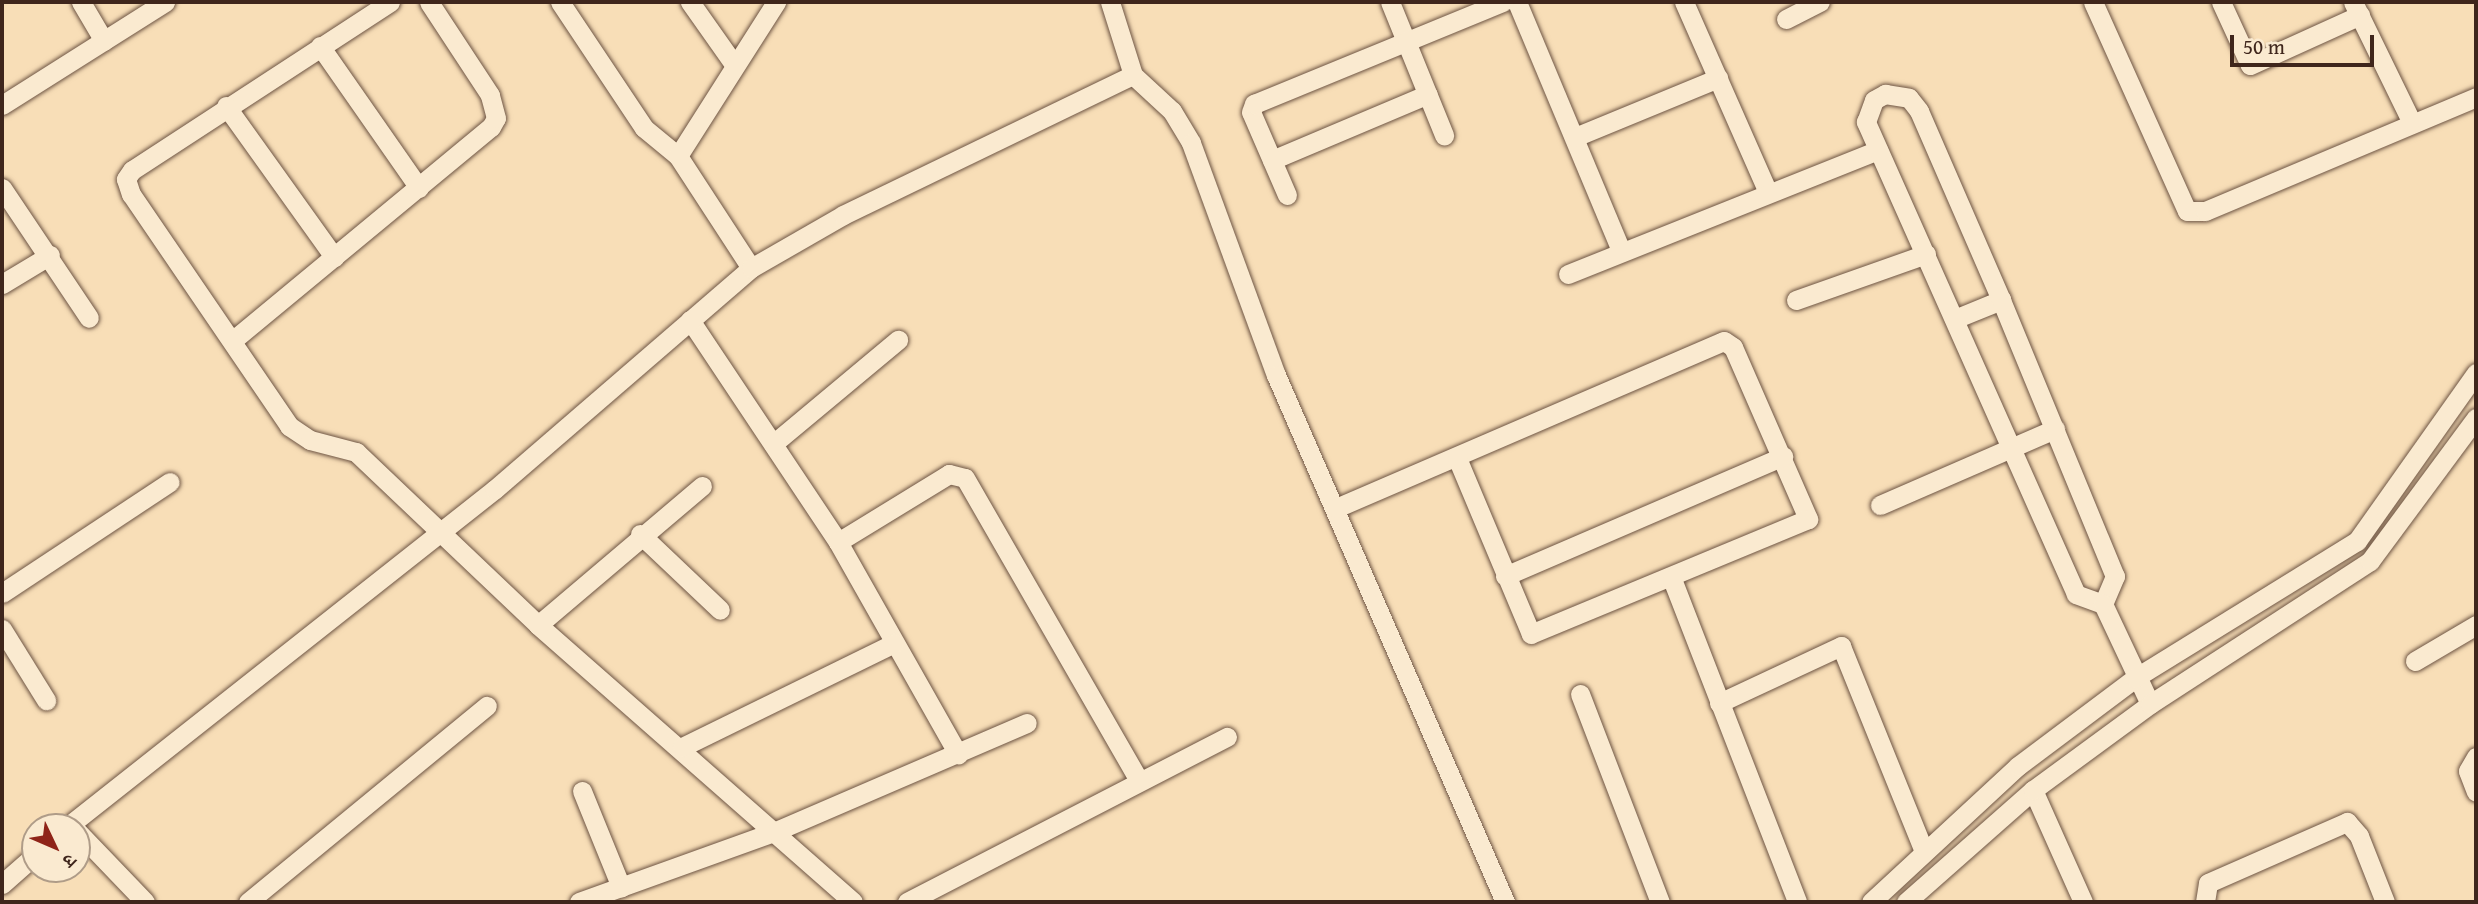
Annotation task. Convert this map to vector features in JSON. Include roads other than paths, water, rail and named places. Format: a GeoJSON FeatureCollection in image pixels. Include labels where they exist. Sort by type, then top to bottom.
{"type":"FeatureCollection","features":[{"type":"Feature","properties":{"kind":"street"},"geometry":{"type":"LineString","coordinates":[[81,2],[104,41]]}},
{"type":"Feature","properties":{"kind":"street"},"geometry":{"type":"LineString","coordinates":[[2,105],[165,2]]}},
{"type":"Feature","properties":{"kind":"street"},"geometry":{"type":"LineString","coordinates":[[390,2],[226,106],[126,179],[298,436],[356,452],[538,625],[682,747],[853,902]]}},
{"type":"Feature","properties":{"kind":"street"},"geometry":{"type":"LineString","coordinates":[[232,341],[419,187],[496,118],[490,95],[429,2]]}},
{"type":"Feature","properties":{"kind":"street"},"geometry":{"type":"LineString","coordinates":[[560,2],[644,128],[678,156],[751,268]]}},
{"type":"Feature","properties":{"kind":"street"},"geometry":{"type":"LineString","coordinates":[[691,2],[733,63]]}},
{"type":"Feature","properties":{"kind":"street"},"geometry":{"type":"LineString","coordinates":[[678,156],[733,63],[776,2]]}},
{"type":"Feature","properties":{"kind":"street"},"geometry":{"type":"LineString","coordinates":[[1110,2],[1133,75],[1172,111],[1191,143],[1276,375],[1505,902]]}},
{"type":"Feature","properties":{"kind":"street"},"geometry":{"type":"LineString","coordinates":[[1390,2],[1444,135]]}},
{"type":"Feature","properties":{"kind":"street"},"geometry":{"type":"LineString","coordinates":[[1287,195],[1251,112],[1254,104],[1503,2]]}},
{"type":"Feature","properties":{"kind":"street"},"geometry":{"type":"LineString","coordinates":[[1517,2],[1620,251]]}},
{"type":"Feature","properties":{"kind":"street"},"geometry":{"type":"LineString","coordinates":[[1684,2],[1767,190]]}},
{"type":"Feature","properties":{"kind":"street"},"geometry":{"type":"LineString","coordinates":[[1786,19],[1820,2]]}},
{"type":"Feature","properties":{"kind":"street"},"geometry":{"type":"LineString","coordinates":[[2093,2],[2187,211],[2205,211],[2411,121],[2476,97]]}},
{"type":"Feature","properties":{"kind":"street"},"geometry":{"type":"LineString","coordinates":[[2221,2],[2250,65],[2357,8],[2411,121]]}},
{"type":"Feature","properties":{"kind":"street"},"geometry":{"type":"LineString","coordinates":[[320,46],[419,187]]}},
{"type":"Feature","properties":{"kind":"street"},"geometry":{"type":"LineString","coordinates":[[90,813],[440,533],[751,268],[843,215],[1133,75]]}},
{"type":"Feature","properties":{"kind":"street"},"geometry":{"type":"LineString","coordinates":[[1575,137],[1718,78]]}},
{"type":"Feature","properties":{"kind":"street"},"geometry":{"type":"LineString","coordinates":[[1272,160],[1428,94]]}},
{"type":"Feature","properties":{"kind":"street"},"geometry":{"type":"LineString","coordinates":[[2104,604],[2076,594],[2009,449],[1957,318],[1878,150],[1865,114],[1885,94],[1909,98],[2001,300],[2115,576],[2104,604],[2150,704]]}},
{"type":"Feature","properties":{"kind":"street"},"geometry":{"type":"LineString","coordinates":[[226,106],[334,257]]}},
{"type":"Feature","properties":{"kind":"street"},"geometry":{"type":"LineString","coordinates":[[1568,274],[1767,190],[1878,150]]}},
{"type":"Feature","properties":{"kind":"street"},"geometry":{"type":"LineString","coordinates":[[2,188],[50,255],[89,318]]}},
{"type":"Feature","properties":{"kind":"street"},"geometry":{"type":"LineString","coordinates":[[1796,300],[1926,254]]}},
{"type":"Feature","properties":{"kind":"street"},"geometry":{"type":"LineString","coordinates":[[2,284],[50,255]]}},
{"type":"Feature","properties":{"kind":"street"},"geometry":{"type":"LineString","coordinates":[[1957,318],[2001,300]]}},
{"type":"Feature","properties":{"kind":"street"},"geometry":{"type":"LineString","coordinates":[[690,320],[838,542],[958,754]]}},
{"type":"Feature","properties":{"kind":"street"},"geometry":{"type":"LineString","coordinates":[[773,444],[898,340]]}},
{"type":"Feature","properties":{"kind":"street"},"geometry":{"type":"LineString","coordinates":[[1336,508],[1724,341],[1734,347],[1807,506],[1804,525],[1536,634],[1524,628],[1457,458]]}},
{"type":"Feature","properties":{"kind":"street"},"geometry":{"type":"LineString","coordinates":[[1871,902],[2018,766],[2136,678],[2357,541],[2476,373]]}},
{"type":"Feature","properties":{"kind":"street"},"geometry":{"type":"LineString","coordinates":[[1906,902],[2033,790],[2150,704],[2370,561],[2476,418]]}},
{"type":"Feature","properties":{"kind":"street"},"geometry":{"type":"LineString","coordinates":[[1880,505],[2056,429]]}},
{"type":"Feature","properties":{"kind":"street"},"geometry":{"type":"LineString","coordinates":[[1505,576],[1783,456]]}},
{"type":"Feature","properties":{"kind":"street"},"geometry":{"type":"LineString","coordinates":[[838,542],[948,474],[965,478],[1139,780]]}},
{"type":"Feature","properties":{"kind":"street"},"geometry":{"type":"LineString","coordinates":[[2,593],[170,482]]}},
{"type":"Feature","properties":{"kind":"street"},"geometry":{"type":"LineString","coordinates":[[538,625],[640,534],[702,486]]}},
{"type":"Feature","properties":{"kind":"street"},"geometry":{"type":"LineString","coordinates":[[640,534],[720,610]]}},
{"type":"Feature","properties":{"kind":"street"},"geometry":{"type":"LineString","coordinates":[[1672,579],[1797,902]]}},
{"type":"Feature","properties":{"kind":"street"},"geometry":{"type":"LineString","coordinates":[[2415,661],[2472,625]]}},
{"type":"Feature","properties":{"kind":"street"},"geometry":{"type":"LineString","coordinates":[[2,629],[46,700]]}},
{"type":"Feature","properties":{"kind":"street"},"geometry":{"type":"LineString","coordinates":[[682,747],[894,643]]}},
{"type":"Feature","properties":{"kind":"street"},"geometry":{"type":"LineString","coordinates":[[1719,703],[1840,646],[1924,851]]}},
{"type":"Feature","properties":{"kind":"street"},"geometry":{"type":"LineString","coordinates":[[1580,694],[1660,902]]}},
{"type":"Feature","properties":{"kind":"street"},"geometry":{"type":"LineString","coordinates":[[248,902],[487,706]]}},
{"type":"Feature","properties":{"kind":"street"},"geometry":{"type":"LineString","coordinates":[[579,902],[776,831],[1027,723]]}},
{"type":"Feature","properties":{"kind":"street"},"geometry":{"type":"LineString","coordinates":[[907,902],[1139,780],[1227,737]]}},
{"type":"Feature","properties":{"kind":"street"},"geometry":{"type":"LineString","coordinates":[[2476,757],[2468,772],[2476,792]]}},
{"type":"Feature","properties":{"kind":"street"},"geometry":{"type":"LineString","coordinates":[[2033,790],[2083,902]]}},
{"type":"Feature","properties":{"kind":"street"},"geometry":{"type":"LineString","coordinates":[[582,792],[621,887]]}},
{"type":"Feature","properties":{"kind":"street"},"geometry":{"type":"LineString","coordinates":[[2205,902],[2208,883],[2347,822],[2359,836],[2385,902]]}},
{"type":"Feature","properties":{"kind":"street"},"geometry":{"type":"LineString","coordinates":[[91,847],[145,902]]}},
{"type":"Feature","properties":{"kind":"street"},"geometry":{"type":"LineString","coordinates":[[2,884],[21,867]]}}]}
